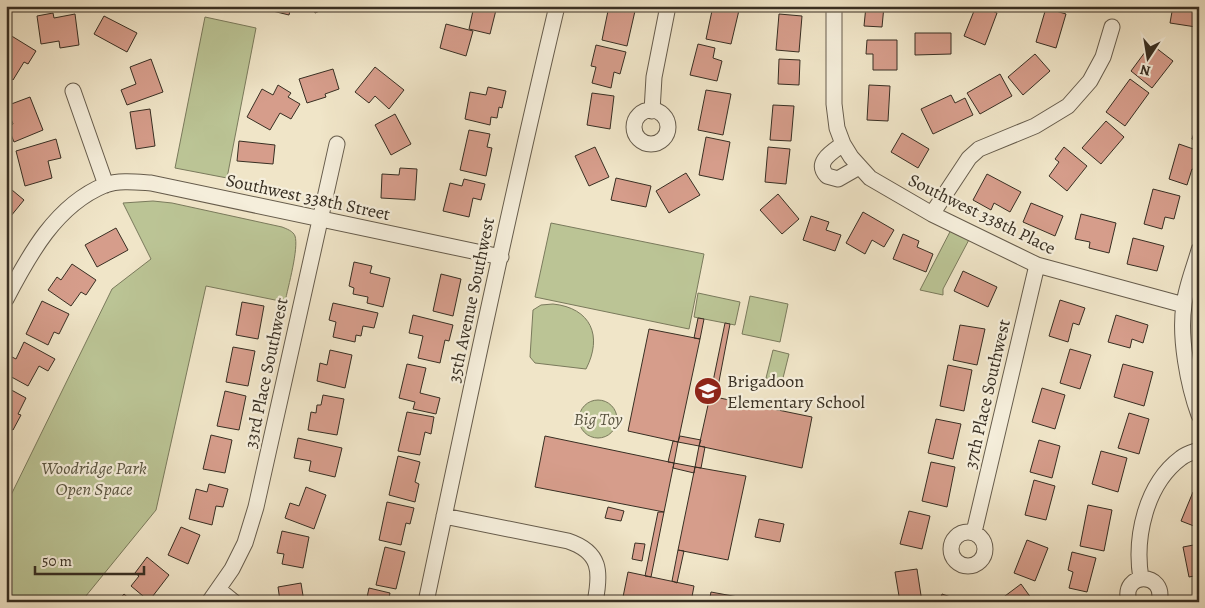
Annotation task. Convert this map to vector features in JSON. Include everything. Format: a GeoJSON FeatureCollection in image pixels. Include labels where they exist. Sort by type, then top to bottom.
{"type":"FeatureCollection","features":[{"type":"Feature","properties":{"kind":"street","name":"35th Avenue Southwest"},"geometry":{"type":"LineString","coordinates":[[426,602],[515,185],[558,6]]}},
{"type":"Feature","properties":{"kind":"street"},"geometry":{"type":"LineString","coordinates":[[652,110],[654,76],[668,6]]}},
{"type":"Feature","properties":{"kind":"street"},"geometry":{"type":"LineString","coordinates":[[834,6],[834,104],[837,128],[851,156]]}},
{"type":"Feature","properties":{"kind":"street"},"geometry":{"type":"LineString","coordinates":[[932,214],[969,158],[979,149],[1035,126],[1068,106],[1090,81],[1102,57],[1112,27]]}},
{"type":"Feature","properties":{"kind":"street"},"geometry":{"type":"LineString","coordinates":[[6,299],[28,258],[54,222],[81,199],[106,185],[73,91]]}},
{"type":"Feature","properties":{"kind":"street","name":"33rd Place Southwest"},"geometry":{"type":"LineString","coordinates":[[209,602],[232,569],[245,543],[256,507],[337,144]]}},
{"type":"Feature","properties":{"kind":"street"},"geometry":{"type":"LineString","coordinates":[[851,156],[838,179],[824,174],[822,164],[824,158],[851,156]]}},
{"type":"Feature","properties":{"kind":"street","name":"Southwest 338th Place"},"geometry":{"type":"LineString","coordinates":[[851,156],[870,178],[932,214],[1037,265],[1184,305]]}},
{"type":"Feature","properties":{"kind":"street","name":"Southwest 338th Street"},"geometry":{"type":"LineString","coordinates":[[106,185],[128,182],[151,182],[501,257]]}},
{"type":"Feature","properties":{"kind":"street"},"geometry":{"type":"LineString","coordinates":[[1199,250],[1184,305],[1183,329],[1191,392],[1199,415]]}},
{"type":"Feature","properties":{"kind":"street","name":"37th Place Southwest"},"geometry":{"type":"LineString","coordinates":[[974,532],[1037,265]]}},
{"type":"Feature","properties":{"kind":"street"},"geometry":{"type":"LineString","coordinates":[[1141,579],[1139,566],[1140,548],[1150,499],[1156,486],[1171,466],[1183,457],[1199,450]]}},
{"type":"Feature","properties":{"kind":"street"},"geometry":{"type":"LineString","coordinates":[[444,516],[581,545],[588,550],[598,568],[599,578],[595,602]]}},
{"type":"Feature","properties":{"kind":"street"},"geometry":{"type":"LineString","coordinates":[[1129,602],[1128,589],[1131,584],[1141,579],[1157,584],[1160,595],[1159,602]]}},
{"type":"Feature","properties":{"kind":"street"},"geometry":{"type":"LineString","coordinates":[[218,589],[234,602]]}},
{"type":"Feature","properties":{"kind":"green space"},"geometry":{"type":"Polygon","coordinates":[[[205,17],[256,28],[227,178],[175,168],[205,17]]]}},
{"type":"Feature","properties":{"kind":"green space","name":"Woodridge Park Open Space"},"geometry":{"type":"Polygon","coordinates":[[[153,201],[172,203],[282,227],[291,231],[295,236],[296,249],[285,302],[206,286],[156,510],[81,602],[6,602],[6,500],[11,495],[112,289],[151,259],[123,203],[153,201]]]}},
{"type":"Feature","properties":{"kind":"green space"},"geometry":{"type":"Polygon","coordinates":[[[551,223],[704,254],[689,329],[535,297],[551,223]]]}},
{"type":"Feature","properties":{"kind":"green space"},"geometry":{"type":"Polygon","coordinates":[[[954,224],[972,234],[943,289],[943,295],[920,290],[954,224]]]}},
{"type":"Feature","properties":{"kind":"green space"},"geometry":{"type":"Polygon","coordinates":[[[698,293],[740,302],[735,325],[694,317],[698,293]]]}},
{"type":"Feature","properties":{"kind":"green space"},"geometry":{"type":"Polygon","coordinates":[[[750,296],[788,304],[780,342],[742,334],[750,296]]]}},
{"type":"Feature","properties":{"kind":"green space"},"geometry":{"type":"Polygon","coordinates":[[[553,304],[577,311],[590,326],[593,335],[593,345],[586,369],[535,363],[530,357],[533,310],[541,305],[553,304]]]}},
{"type":"Feature","properties":{"kind":"green space"},"geometry":{"type":"Polygon","coordinates":[[[773,350],[789,354],[782,382],[766,378],[773,350]]]}},
{"type":"Feature","properties":{"kind":"green space","name":"Big Toy"},"geometry":{"type":"Polygon","coordinates":[[[598,400],[612,405],[617,419],[612,433],[598,438],[584,433],[579,419],[584,405],[598,400]]]}},
{"type":"Feature","properties":{"kind":"building"},"geometry":{"type":"Polygon","coordinates":[[[252,6],[291,6],[289,15],[252,6]]]}},
{"type":"Feature","properties":{"kind":"building"},"geometry":{"type":"Polygon","coordinates":[[[312,6],[331,6],[315,13],[312,6]]]}},
{"type":"Feature","properties":{"kind":"building"},"geometry":{"type":"Polygon","coordinates":[[[474,6],[497,6],[490,34],[469,29],[474,6]]]}},
{"type":"Feature","properties":{"kind":"building"},"geometry":{"type":"Polygon","coordinates":[[[609,6],[635,11],[627,46],[602,40],[609,6]]]}},
{"type":"Feature","properties":{"kind":"building"},"geometry":{"type":"Polygon","coordinates":[[[713,6],[740,6],[731,44],[706,39],[713,6]]]}},
{"type":"Feature","properties":{"kind":"building"},"geometry":{"type":"Polygon","coordinates":[[[866,6],[884,6],[882,27],[864,26],[866,6]]]}},
{"type":"Feature","properties":{"kind":"building"},"geometry":{"type":"Polygon","coordinates":[[[976,6],[981,6],[997,13],[985,45],[964,36],[976,6]]]}},
{"type":"Feature","properties":{"kind":"building"},"geometry":{"type":"Polygon","coordinates":[[[1173,6],[1199,6],[1196,27],[1170,23],[1173,6]]]}},
{"type":"Feature","properties":{"kind":"building"},"geometry":{"type":"Polygon","coordinates":[[[1046,8],[1066,14],[1056,48],[1036,42],[1046,8]]]}},
{"type":"Feature","properties":{"kind":"building"},"geometry":{"type":"Polygon","coordinates":[[[53,13],[54,18],[75,14],[79,45],[60,48],[59,41],[41,44],[37,16],[53,13]]]}},
{"type":"Feature","properties":{"kind":"building"},"geometry":{"type":"Polygon","coordinates":[[[779,14],[802,16],[799,52],[776,50],[779,14]]]}},
{"type":"Feature","properties":{"kind":"building"},"geometry":{"type":"Polygon","coordinates":[[[104,16],[137,33],[127,52],[94,34],[104,16]]]}},
{"type":"Feature","properties":{"kind":"building"},"geometry":{"type":"Polygon","coordinates":[[[446,24],[473,31],[466,56],[440,48],[446,24]]]}},
{"type":"Feature","properties":{"kind":"building"},"geometry":{"type":"Polygon","coordinates":[[[915,33],[951,33],[951,54],[915,55],[915,33]]]}},
{"type":"Feature","properties":{"kind":"building"},"geometry":{"type":"Polygon","coordinates":[[[10,35],[36,51],[28,64],[24,62],[13,80],[6,75],[6,41],[10,35]]]}},
{"type":"Feature","properties":{"kind":"building"},"geometry":{"type":"Polygon","coordinates":[[[867,40],[897,40],[897,70],[873,70],[873,54],[866,54],[867,40]]]}},
{"type":"Feature","properties":{"kind":"building"},"geometry":{"type":"Polygon","coordinates":[[[698,44],[715,48],[713,58],[722,61],[717,81],[690,75],[698,44]]]}},
{"type":"Feature","properties":{"kind":"building"},"geometry":{"type":"Polygon","coordinates":[[[1151,44],[1173,61],[1152,88],[1131,71],[1151,44]]]}},
{"type":"Feature","properties":{"kind":"building"},"geometry":{"type":"Polygon","coordinates":[[[596,45],[626,52],[620,74],[614,72],[611,88],[592,83],[596,67],[591,66],[596,45]]]}},
{"type":"Feature","properties":{"kind":"building"},"geometry":{"type":"Polygon","coordinates":[[[1035,54],[1050,71],[1023,95],[1008,77],[1035,54]]]}},
{"type":"Feature","properties":{"kind":"building"},"geometry":{"type":"Polygon","coordinates":[[[151,59],[163,92],[127,105],[121,90],[136,84],[130,67],[151,59]]]}},
{"type":"Feature","properties":{"kind":"building"},"geometry":{"type":"Polygon","coordinates":[[[779,59],[800,60],[799,85],[778,84],[779,59]]]}},
{"type":"Feature","properties":{"kind":"building"},"geometry":{"type":"Polygon","coordinates":[[[375,67],[404,90],[389,109],[375,96],[369,103],[355,92],[375,67]]]}},
{"type":"Feature","properties":{"kind":"building"},"geometry":{"type":"Polygon","coordinates":[[[333,69],[339,89],[325,94],[326,97],[307,103],[299,79],[333,69]]]}},
{"type":"Feature","properties":{"kind":"building"},"geometry":{"type":"Polygon","coordinates":[[[1000,74],[1012,96],[980,114],[967,93],[1000,74]]]}},
{"type":"Feature","properties":{"kind":"building"},"geometry":{"type":"Polygon","coordinates":[[[1130,79],[1149,93],[1125,126],[1106,112],[1130,79]]]}},
{"type":"Feature","properties":{"kind":"building"},"geometry":{"type":"Polygon","coordinates":[[[278,85],[291,93],[288,97],[300,104],[291,119],[280,113],[270,130],[247,117],[262,89],[273,95],[278,85]]]}},
{"type":"Feature","properties":{"kind":"building"},"geometry":{"type":"Polygon","coordinates":[[[869,85],[890,86],[888,121],[867,120],[869,85]]]}},
{"type":"Feature","properties":{"kind":"building"},"geometry":{"type":"Polygon","coordinates":[[[488,87],[506,91],[502,108],[499,107],[497,118],[491,117],[490,125],[465,119],[470,92],[486,95],[488,87]]]}},
{"type":"Feature","properties":{"kind":"building"},"geometry":{"type":"Polygon","coordinates":[[[706,90],[731,94],[723,135],[698,130],[706,90]]]}},
{"type":"Feature","properties":{"kind":"building"},"geometry":{"type":"Polygon","coordinates":[[[592,93],[614,96],[610,129],[587,125],[592,93]]]}},
{"type":"Feature","properties":{"kind":"building"},"geometry":{"type":"Polygon","coordinates":[[[951,95],[955,103],[965,98],[973,115],[933,134],[921,109],[951,95]]]}},
{"type":"Feature","properties":{"kind":"building"},"geometry":{"type":"Polygon","coordinates":[[[30,97],[43,130],[14,142],[8,127],[13,124],[6,106],[30,97]]]}},
{"type":"Feature","properties":{"kind":"building"},"geometry":{"type":"Polygon","coordinates":[[[773,105],[794,106],[791,141],[770,140],[773,105]]]}},
{"type":"Feature","properties":{"kind":"building"},"geometry":{"type":"Polygon","coordinates":[[[150,109],[155,146],[136,149],[130,112],[150,109]]]}},
{"type":"Feature","properties":{"kind":"building"},"geometry":{"type":"Polygon","coordinates":[[[395,114],[411,144],[391,155],[375,125],[395,114]]]}},
{"type":"Feature","properties":{"kind":"building"},"geometry":{"type":"Polygon","coordinates":[[[1199,117],[1199,141],[1192,139],[1199,117]]]}},
{"type":"Feature","properties":{"kind":"building"},"geometry":{"type":"Polygon","coordinates":[[[1106,121],[1124,137],[1101,164],[1082,148],[1106,121]]]}},
{"type":"Feature","properties":{"kind":"building"},"geometry":{"type":"Polygon","coordinates":[[[469,130],[490,134],[487,147],[492,148],[486,176],[460,170],[469,130]]]}},
{"type":"Feature","properties":{"kind":"building"},"geometry":{"type":"Polygon","coordinates":[[[902,133],[929,149],[918,168],[891,152],[902,133]]]}},
{"type":"Feature","properties":{"kind":"building"},"geometry":{"type":"Polygon","coordinates":[[[706,137],[730,142],[723,180],[699,175],[706,137]]]}},
{"type":"Feature","properties":{"kind":"building"},"geometry":{"type":"Polygon","coordinates":[[[56,139],[61,158],[48,161],[52,178],[25,186],[16,151],[56,139]]]}},
{"type":"Feature","properties":{"kind":"building"},"geometry":{"type":"Polygon","coordinates":[[[239,141],[275,145],[273,164],[237,161],[239,141]]]}},
{"type":"Feature","properties":{"kind":"building"},"geometry":{"type":"Polygon","coordinates":[[[1179,144],[1199,151],[1198,171],[1192,169],[1187,185],[1169,179],[1179,144]]]}},
{"type":"Feature","properties":{"kind":"building"},"geometry":{"type":"Polygon","coordinates":[[[595,147],[609,177],[589,186],[575,156],[595,147]]]}},
{"type":"Feature","properties":{"kind":"building"},"geometry":{"type":"Polygon","coordinates":[[[768,147],[790,149],[786,184],[765,182],[768,147]]]}},
{"type":"Feature","properties":{"kind":"building"},"geometry":{"type":"Polygon","coordinates":[[[1064,147],[1087,166],[1067,191],[1049,176],[1059,162],[1055,159],[1064,147]]]}},
{"type":"Feature","properties":{"kind":"building"},"geometry":{"type":"Polygon","coordinates":[[[400,168],[417,169],[415,200],[381,198],[382,174],[399,175],[400,168]]]}},
{"type":"Feature","properties":{"kind":"building"},"geometry":{"type":"Polygon","coordinates":[[[686,173],[700,195],[669,213],[656,191],[686,173]]]}},
{"type":"Feature","properties":{"kind":"building"},"geometry":{"type":"Polygon","coordinates":[[[987,174],[1021,192],[1010,212],[994,203],[991,210],[973,200],[987,174]]]}},
{"type":"Feature","properties":{"kind":"building"},"geometry":{"type":"Polygon","coordinates":[[[616,178],[651,186],[646,207],[611,200],[616,178]]]}},
{"type":"Feature","properties":{"kind":"building"},"geometry":{"type":"Polygon","coordinates":[[[464,179],[485,184],[481,200],[473,198],[469,217],[443,211],[450,183],[462,186],[464,179]]]}},
{"type":"Feature","properties":{"kind":"building"},"geometry":{"type":"Polygon","coordinates":[[[6,185],[24,200],[6,222],[6,185]]]}},
{"type":"Feature","properties":{"kind":"building"},"geometry":{"type":"Polygon","coordinates":[[[1153,189],[1180,196],[1174,219],[1165,217],[1162,229],[1144,224],[1153,189]]]}},
{"type":"Feature","properties":{"kind":"building"},"geometry":{"type":"Polygon","coordinates":[[[778,194],[799,219],[782,234],[760,210],[778,194]]]}},
{"type":"Feature","properties":{"kind":"building"},"geometry":{"type":"Polygon","coordinates":[[[1031,203],[1063,216],[1055,236],[1023,222],[1031,203]]]}},
{"type":"Feature","properties":{"kind":"building"},"geometry":{"type":"Polygon","coordinates":[[[863,212],[894,230],[884,247],[872,240],[865,254],[846,243],[863,212]]]}},
{"type":"Feature","properties":{"kind":"building"},"geometry":{"type":"Polygon","coordinates":[[[1081,214],[1116,223],[1109,253],[1089,248],[1090,242],[1075,239],[1081,214]]]}},
{"type":"Feature","properties":{"kind":"building"},"geometry":{"type":"Polygon","coordinates":[[[811,216],[829,222],[826,230],[841,235],[835,251],[803,240],[811,216]]]}},
{"type":"Feature","properties":{"kind":"building"},"geometry":{"type":"Polygon","coordinates":[[[116,228],[128,250],[97,267],[85,245],[116,228]]]}},
{"type":"Feature","properties":{"kind":"building"},"geometry":{"type":"Polygon","coordinates":[[[903,234],[919,241],[917,247],[933,254],[926,272],[893,259],[903,234]]]}},
{"type":"Feature","properties":{"kind":"building"},"geometry":{"type":"Polygon","coordinates":[[[1133,238],[1164,246],[1157,271],[1127,264],[1133,238]]]}},
{"type":"Feature","properties":{"kind":"building"},"geometry":{"type":"Polygon","coordinates":[[[354,262],[372,266],[370,273],[390,278],[383,307],[367,303],[368,297],[353,294],[354,288],[349,286],[354,262]]]}},
{"type":"Feature","properties":{"kind":"building"},"geometry":{"type":"Polygon","coordinates":[[[72,264],[96,280],[86,295],[81,292],[71,306],[48,290],[57,277],[61,280],[72,264]]]}},
{"type":"Feature","properties":{"kind":"building"},"geometry":{"type":"Polygon","coordinates":[[[963,271],[997,287],[988,307],[954,291],[963,271]]]}},
{"type":"Feature","properties":{"kind":"building"},"geometry":{"type":"Polygon","coordinates":[[[441,274],[461,279],[453,316],[433,311],[441,274]]]}},
{"type":"Feature","properties":{"kind":"building"},"geometry":{"type":"Polygon","coordinates":[[[1060,300],[1085,308],[1079,325],[1073,323],[1068,342],[1049,336],[1060,300]]]}},
{"type":"Feature","properties":{"kind":"building"},"geometry":{"type":"Polygon","coordinates":[[[42,301],[69,314],[59,334],[54,332],[48,345],[26,334],[42,301]]]}},
{"type":"Feature","properties":{"kind":"building"},"geometry":{"type":"Polygon","coordinates":[[[242,302],[264,306],[258,339],[236,335],[242,302]]]}},
{"type":"Feature","properties":{"kind":"building"},"geometry":{"type":"Polygon","coordinates":[[[333,303],[378,313],[374,328],[363,326],[361,336],[356,335],[355,342],[333,337],[336,322],[329,320],[333,303]]]}},
{"type":"Feature","properties":{"kind":"building"},"geometry":{"type":"Polygon","coordinates":[[[413,315],[453,325],[449,341],[445,340],[440,363],[418,358],[423,336],[409,333],[413,315]]]}},
{"type":"Feature","properties":{"kind":"building"},"geometry":{"type":"Polygon","coordinates":[[[1116,315],[1148,325],[1143,343],[1132,339],[1130,348],[1108,342],[1116,315]]]}},
{"type":"Feature","properties":{"kind":"building"},"geometry":{"type":"Polygon","coordinates":[[[698,318],[704,319],[700,339],[694,338],[698,318]]]}},
{"type":"Feature","properties":{"kind":"building"},"geometry":{"type":"Polygon","coordinates":[[[725,323],[730,324],[716,397],[710,396],[725,323]]]}},
{"type":"Feature","properties":{"kind":"building"},"geometry":{"type":"Polygon","coordinates":[[[960,325],[985,329],[977,365],[953,360],[960,325]]]}},
{"type":"Feature","properties":{"kind":"building"},"geometry":{"type":"Polygon","coordinates":[[[649,329],[700,339],[678,442],[628,431],[649,329]]]}},
{"type":"Feature","properties":{"kind":"building"},"geometry":{"type":"Polygon","coordinates":[[[24,342],[55,359],[48,371],[39,366],[28,386],[6,374],[6,368],[12,357],[16,359],[24,342]]]}},
{"type":"Feature","properties":{"kind":"building"},"geometry":{"type":"Polygon","coordinates":[[[233,347],[255,351],[248,386],[226,382],[233,347]]]}},
{"type":"Feature","properties":{"kind":"building"},"geometry":{"type":"Polygon","coordinates":[[[1070,349],[1091,355],[1080,389],[1060,383],[1070,349]]]}},
{"type":"Feature","properties":{"kind":"building"},"geometry":{"type":"Polygon","coordinates":[[[330,350],[352,355],[345,388],[317,381],[320,363],[327,365],[330,350]]]}},
{"type":"Feature","properties":{"kind":"building"},"geometry":{"type":"Polygon","coordinates":[[[407,364],[426,368],[420,393],[440,398],[436,414],[413,409],[415,402],[399,398],[407,364]]]}},
{"type":"Feature","properties":{"kind":"building"},"geometry":{"type":"Polygon","coordinates":[[[1123,364],[1153,372],[1144,406],[1114,397],[1123,364]]]}},
{"type":"Feature","properties":{"kind":"building"},"geometry":{"type":"Polygon","coordinates":[[[948,365],[972,370],[964,411],[940,406],[948,365]]]}},
{"type":"Feature","properties":{"kind":"building"},"geometry":{"type":"Polygon","coordinates":[[[6,387],[26,398],[18,414],[21,415],[13,430],[6,427],[6,387]]]}},
{"type":"Feature","properties":{"kind":"building"},"geometry":{"type":"Polygon","coordinates":[[[1042,388],[1065,395],[1055,429],[1032,422],[1042,388]]]}},
{"type":"Feature","properties":{"kind":"building"},"geometry":{"type":"Polygon","coordinates":[[[225,391],[246,396],[239,430],[217,426],[225,391]]]}},
{"type":"Feature","properties":{"kind":"building"},"geometry":{"type":"Polygon","coordinates":[[[323,395],[344,399],[337,435],[308,430],[311,412],[316,413],[317,405],[321,405],[323,395]]]}},
{"type":"Feature","properties":{"kind":"building"},"geometry":{"type":"Polygon","coordinates":[[[710,396],[812,417],[802,468],[699,446],[710,396]]]}},
{"type":"Feature","properties":{"kind":"building"},"geometry":{"type":"Polygon","coordinates":[[[407,412],[434,417],[431,434],[425,432],[420,455],[398,451],[407,412]]]}},
{"type":"Feature","properties":{"kind":"building"},"geometry":{"type":"Polygon","coordinates":[[[1129,413],[1149,419],[1139,454],[1118,448],[1129,413]]]}},
{"type":"Feature","properties":{"kind":"building"},"geometry":{"type":"Polygon","coordinates":[[[936,419],[961,424],[953,459],[928,453],[936,419]]]}},
{"type":"Feature","properties":{"kind":"building"},"geometry":{"type":"Polygon","coordinates":[[[211,435],[232,440],[225,473],[203,469],[211,435]]]}},
{"type":"Feature","properties":{"kind":"building"},"geometry":{"type":"Polygon","coordinates":[[[545,436],[674,463],[664,512],[535,487],[545,436]]]}},
{"type":"Feature","properties":{"kind":"building"},"geometry":{"type":"Polygon","coordinates":[[[680,436],[701,440],[699,446],[678,442],[680,436]]]}},
{"type":"Feature","properties":{"kind":"building"},"geometry":{"type":"Polygon","coordinates":[[[298,438],[342,448],[335,477],[309,471],[311,461],[294,458],[298,438]]]}},
{"type":"Feature","properties":{"kind":"building"},"geometry":{"type":"Polygon","coordinates":[[[1039,440],[1060,446],[1052,478],[1030,472],[1039,440]]]}},
{"type":"Feature","properties":{"kind":"building"},"geometry":{"type":"Polygon","coordinates":[[[673,441],[678,442],[674,463],[668,462],[673,441]]]}},
{"type":"Feature","properties":{"kind":"building"},"geometry":{"type":"Polygon","coordinates":[[[699,446],[705,447],[701,468],[695,467],[699,446]]]}},
{"type":"Feature","properties":{"kind":"building"},"geometry":{"type":"Polygon","coordinates":[[[1101,451],[1127,458],[1118,492],[1092,484],[1101,451]]]}},
{"type":"Feature","properties":{"kind":"building"},"geometry":{"type":"Polygon","coordinates":[[[398,456],[420,462],[415,482],[419,484],[415,502],[389,495],[398,456]]]}},
{"type":"Feature","properties":{"kind":"building"},"geometry":{"type":"Polygon","coordinates":[[[931,462],[955,467],[947,507],[922,501],[931,462]]]}},
{"type":"Feature","properties":{"kind":"building"},"geometry":{"type":"Polygon","coordinates":[[[674,463],[695,467],[694,473],[673,468],[674,463]]]}},
{"type":"Feature","properties":{"kind":"building"},"geometry":{"type":"Polygon","coordinates":[[[695,467],[746,476],[728,560],[678,550],[695,467]]]}},
{"type":"Feature","properties":{"kind":"building"},"geometry":{"type":"Polygon","coordinates":[[[1034,480],[1055,486],[1046,520],[1025,515],[1034,480]]]}},
{"type":"Feature","properties":{"kind":"building"},"geometry":{"type":"Polygon","coordinates":[[[209,484],[228,489],[223,507],[216,506],[212,525],[189,519],[196,489],[207,492],[209,484]]]}},
{"type":"Feature","properties":{"kind":"building"},"geometry":{"type":"Polygon","coordinates":[[[306,487],[326,495],[314,529],[285,518],[290,503],[299,506],[306,487]]]}},
{"type":"Feature","properties":{"kind":"building"},"geometry":{"type":"Polygon","coordinates":[[[1193,492],[1199,495],[1199,528],[1181,521],[1193,492]]]}},
{"type":"Feature","properties":{"kind":"building"},"geometry":{"type":"Polygon","coordinates":[[[387,502],[414,508],[410,524],[406,523],[401,545],[379,540],[387,502]]]}},
{"type":"Feature","properties":{"kind":"building"},"geometry":{"type":"Polygon","coordinates":[[[1088,505],[1112,510],[1104,551],[1080,546],[1088,505]]]}},
{"type":"Feature","properties":{"kind":"building"},"geometry":{"type":"Polygon","coordinates":[[[608,507],[624,511],[621,521],[605,518],[608,507]]]}},
{"type":"Feature","properties":{"kind":"building"},"geometry":{"type":"Polygon","coordinates":[[[909,511],[930,516],[922,549],[900,544],[909,511]]]}},
{"type":"Feature","properties":{"kind":"building"},"geometry":{"type":"Polygon","coordinates":[[[658,512],[664,512],[651,577],[645,576],[658,512]]]}},
{"type":"Feature","properties":{"kind":"building"},"geometry":{"type":"Polygon","coordinates":[[[759,519],[784,524],[780,542],[755,537],[759,519]]]}},
{"type":"Feature","properties":{"kind":"building"},"geometry":{"type":"Polygon","coordinates":[[[181,527],[200,535],[188,564],[168,555],[181,527]]]}},
{"type":"Feature","properties":{"kind":"building"},"geometry":{"type":"Polygon","coordinates":[[[282,531],[309,537],[303,568],[282,564],[284,554],[277,553],[282,531]]]}},
{"type":"Feature","properties":{"kind":"building"},"geometry":{"type":"Polygon","coordinates":[[[1027,540],[1048,548],[1035,581],[1014,573],[1027,540]]]}},
{"type":"Feature","properties":{"kind":"building"},"geometry":{"type":"Polygon","coordinates":[[[635,543],[645,544],[642,561],[632,559],[635,543]]]}},
{"type":"Feature","properties":{"kind":"building"},"geometry":{"type":"Polygon","coordinates":[[[1199,544],[1199,575],[1189,577],[1183,547],[1199,544]]]}},
{"type":"Feature","properties":{"kind":"building"},"geometry":{"type":"Polygon","coordinates":[[[385,547],[405,552],[396,589],[376,585],[385,547]]]}},
{"type":"Feature","properties":{"kind":"building"},"geometry":{"type":"Polygon","coordinates":[[[678,550],[684,551],[677,583],[672,581],[678,550]]]}},
{"type":"Feature","properties":{"kind":"building"},"geometry":{"type":"Polygon","coordinates":[[[1072,552],[1096,558],[1087,592],[1069,588],[1073,572],[1068,570],[1072,552]]]}},
{"type":"Feature","properties":{"kind":"building"},"geometry":{"type":"Polygon","coordinates":[[[147,557],[169,575],[149,601],[131,586],[139,576],[135,573],[147,557]]]}},
{"type":"Feature","properties":{"kind":"building"},"geometry":{"type":"Polygon","coordinates":[[[917,569],[922,602],[900,602],[895,572],[917,569]]]}},
{"type":"Feature","properties":{"kind":"building"},"geometry":{"type":"Polygon","coordinates":[[[628,572],[694,586],[691,602],[622,602],[628,572]]]}},
{"type":"Feature","properties":{"kind":"building"},"geometry":{"type":"Polygon","coordinates":[[[301,583],[304,602],[275,602],[280,601],[278,587],[301,583]]]}},
{"type":"Feature","properties":{"kind":"building"},"geometry":{"type":"Polygon","coordinates":[[[1021,584],[1034,602],[997,602],[1021,584]]]}},
{"type":"Feature","properties":{"kind":"building"},"geometry":{"type":"Polygon","coordinates":[[[369,588],[390,593],[388,602],[366,602],[369,588]]]}},
{"type":"Feature","properties":{"kind":"building"},"geometry":{"type":"Polygon","coordinates":[[[711,592],[738,597],[737,602],[709,602],[711,592]]]}},
{"type":"Feature","properties":{"kind":"building"},"geometry":{"type":"Polygon","coordinates":[[[124,594],[133,602],[117,602],[124,594]]]}},
{"type":"Feature","properties":{"kind":"building"},"geometry":{"type":"Polygon","coordinates":[[[942,594],[965,602],[940,602],[942,594]]]}},
{"type":"Feature","properties":{"kind":"place","name":"Brigadoon Elementary School"},"geometry":{"type":"Point","coordinates":[708,391]}}]}
